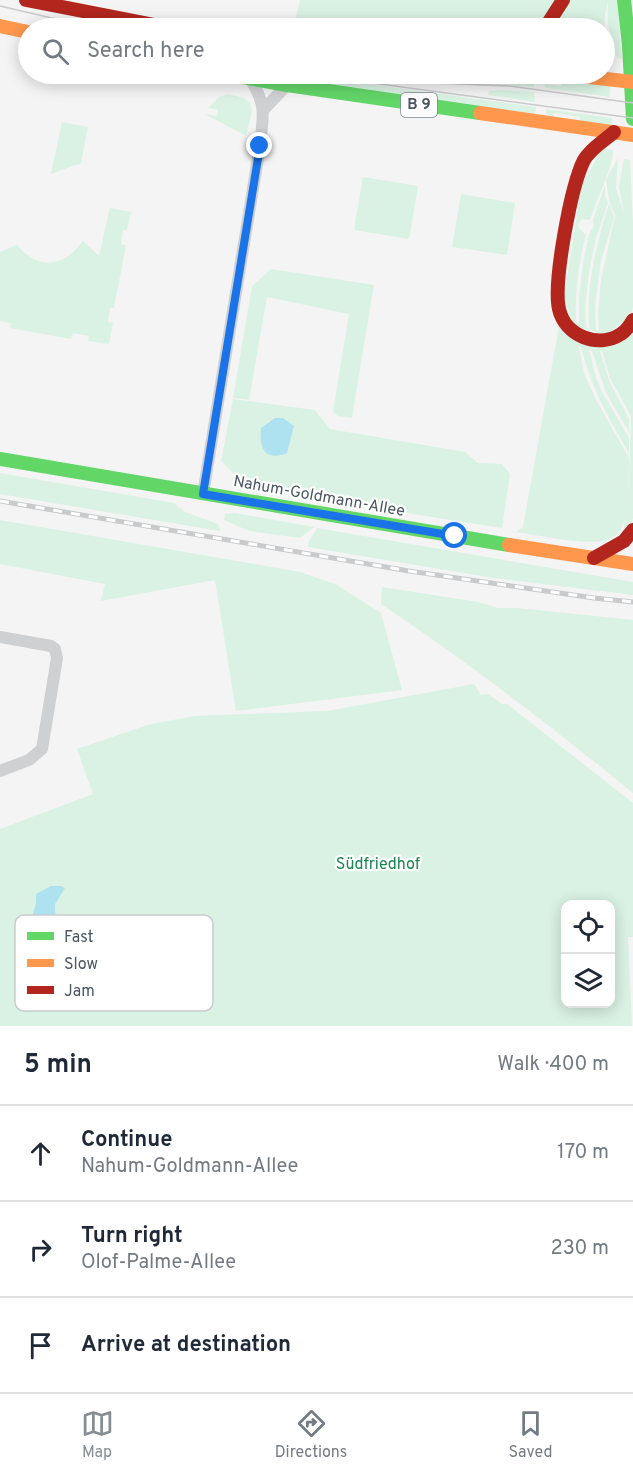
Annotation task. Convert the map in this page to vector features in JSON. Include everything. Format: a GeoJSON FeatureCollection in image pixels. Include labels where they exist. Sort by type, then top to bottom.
{"type":"FeatureCollection","features":[{"type":"Feature","properties":{"kind":"main road"},"geometry":{"type":"LineString","coordinates":[[26,0],[119,18]]}},
{"type":"Feature","properties":{"kind":"main road"},"geometry":{"type":"LineString","coordinates":[[551,18],[563,0]]}},
{"type":"Feature","properties":{"kind":"main road"},"geometry":{"type":"LineString","coordinates":[[624,0],[633,119]]}},
{"type":"Feature","properties":{"kind":"main road"},"geometry":{"type":"LineString","coordinates":[[0,26],[18,30]]}},
{"type":"Feature","properties":{"kind":"main road"},"geometry":{"type":"LineString","coordinates":[[615,80],[633,82]]}},
{"type":"Feature","properties":{"kind":"main road","name":"B 9"},"geometry":{"type":"LineString","coordinates":[[280,84],[633,135]]}},
{"type":"Feature","properties":{"kind":"main road"},"geometry":{"type":"LineString","coordinates":[[614,132],[592,150],[584,160],[577,179],[557,300],[564,322],[575,334],[590,341],[605,340],[622,333],[633,320]]}},
{"type":"Feature","properties":{"kind":"main road","name":"Nahum-Goldmann-Allee"},"geometry":{"type":"LineString","coordinates":[[0,459],[525,548],[633,564]]}},
{"type":"Feature","properties":{"kind":"main road"},"geometry":{"type":"LineString","coordinates":[[594,558],[624,541],[633,530]]}},
{"type":"Feature","properties":{"kind":"street"},"geometry":{"type":"LineString","coordinates":[[203,494],[260,146],[264,109],[253,84]]}},
{"type":"Feature","properties":{"kind":"street"},"geometry":{"type":"LineString","coordinates":[[264,109],[287,85]]}},
{"type":"Feature","properties":{"kind":"street"},"geometry":{"type":"LineString","coordinates":[[0,637],[51,646],[55,649],[57,658],[42,749],[29,760],[0,771]]}},
{"type":"Feature","properties":{"kind":"green space"},"geometry":{"type":"Polygon","coordinates":[[[300,0],[556,0],[543,18],[296,18],[300,0]]]}},
{"type":"Feature","properties":{"kind":"green space"},"geometry":{"type":"Polygon","coordinates":[[[570,0],[617,0],[622,59],[617,58],[615,52],[615,18],[608,18],[608,2],[605,18],[558,18],[570,0]]]}},
{"type":"Feature","properties":{"kind":"green space"},"geometry":{"type":"Polygon","coordinates":[[[319,84],[367,84],[536,107],[535,115],[319,84]]]}},
{"type":"Feature","properties":{"kind":"green space"},"geometry":{"type":"Polygon","coordinates":[[[494,84],[534,84],[534,87],[494,84]]]}},
{"type":"Feature","properties":{"kind":"green space"},"geometry":{"type":"Polygon","coordinates":[[[544,84],[561,86],[561,84],[610,84],[610,97],[545,88],[544,84]]]}},
{"type":"Feature","properties":{"kind":"green space"},"geometry":{"type":"Polygon","coordinates":[[[489,91],[534,92],[535,102],[488,95],[489,91]]]}},
{"type":"Feature","properties":{"kind":"green space"},"geometry":{"type":"Polygon","coordinates":[[[228,94],[243,98],[250,103],[252,111],[246,136],[205,114],[217,116],[218,110],[208,108],[219,97],[228,94]]]}},
{"type":"Feature","properties":{"kind":"green space"},"geometry":{"type":"Polygon","coordinates":[[[546,109],[612,118],[613,126],[580,121],[580,117],[554,113],[553,118],[547,117],[546,109]]]}},
{"type":"Feature","properties":{"kind":"green space"},"geometry":{"type":"Polygon","coordinates":[[[62,122],[88,127],[81,163],[51,174],[62,122]]]}},
{"type":"Feature","properties":{"kind":"green space"},"geometry":{"type":"Polygon","coordinates":[[[602,148],[613,150],[604,184],[590,220],[582,219],[578,224],[586,235],[578,278],[576,321],[579,323],[579,299],[589,234],[594,226],[593,220],[605,185],[605,196],[608,203],[596,238],[585,308],[586,327],[589,329],[589,297],[593,265],[609,204],[614,217],[601,261],[598,281],[595,306],[596,330],[599,331],[601,280],[615,216],[609,200],[606,180],[618,158],[616,189],[624,213],[619,187],[624,159],[630,160],[633,307],[631,315],[607,335],[574,326],[564,297],[581,188],[602,148]]]}},
{"type":"Feature","properties":{"kind":"green space"},"geometry":{"type":"Polygon","coordinates":[[[363,177],[418,186],[409,239],[354,230],[363,177]]]}},
{"type":"Feature","properties":{"kind":"green space"},"geometry":{"type":"Polygon","coordinates":[[[461,194],[515,203],[507,255],[452,247],[461,194]]]}},
{"type":"Feature","properties":{"kind":"green space"},"geometry":{"type":"Polygon","coordinates":[[[110,208],[131,212],[127,230],[123,230],[121,244],[126,245],[114,308],[110,308],[108,322],[113,323],[109,344],[88,341],[89,336],[73,333],[71,339],[10,328],[11,323],[0,321],[0,252],[17,245],[34,259],[51,263],[68,256],[83,241],[99,256],[110,208]]]}},
{"type":"Feature","properties":{"kind":"green space"},"geometry":{"type":"Polygon","coordinates":[[[271,269],[374,285],[352,418],[338,416],[333,412],[349,314],[267,297],[249,400],[233,398],[252,286],[271,269]]]}},
{"type":"Feature","properties":{"kind":"green space"},"geometry":{"type":"Polygon","coordinates":[[[559,326],[566,335],[633,329],[633,518],[629,530],[623,527],[627,515],[614,537],[595,542],[516,532],[523,527],[559,326]],[[579,347],[584,373],[596,400],[629,458],[628,511],[631,416],[610,378],[602,351],[600,351],[610,383],[629,419],[629,432],[606,393],[592,351],[589,350],[602,392],[629,438],[629,453],[595,389],[581,347],[579,347]]]}},
{"type":"Feature","properties":{"kind":"green space"},"geometry":{"type":"Polygon","coordinates":[[[233,399],[315,410],[330,429],[465,452],[478,463],[502,464],[510,474],[502,528],[248,488],[221,461],[233,399]]]}},
{"type":"Feature","properties":{"kind":"green space"},"geometry":{"type":"Polygon","coordinates":[[[0,473],[174,503],[185,512],[218,524],[220,531],[0,494],[0,473]]]}},
{"type":"Feature","properties":{"kind":"green space"},"geometry":{"type":"Polygon","coordinates":[[[235,513],[314,527],[300,538],[249,531],[224,520],[225,514],[235,513]]]}},
{"type":"Feature","properties":{"kind":"green space"},"geometry":{"type":"Polygon","coordinates":[[[0,520],[300,572],[335,584],[381,613],[402,690],[236,711],[215,580],[101,601],[105,584],[0,564],[0,520]]]}},
{"type":"Feature","properties":{"kind":"green space"},"geometry":{"type":"Polygon","coordinates":[[[317,528],[633,582],[633,595],[494,578],[308,547],[317,528]]]}},
{"type":"Feature","properties":{"kind":"green space"},"geometry":{"type":"Polygon","coordinates":[[[382,587],[478,602],[498,608],[633,620],[633,793],[509,696],[381,604],[382,587]]]}},
{"type":"Feature","properties":{"kind":"green space","name":"Südfriedhof"},"geometry":{"type":"Polygon","coordinates":[[[474,684],[481,695],[488,694],[502,704],[507,704],[633,803],[633,937],[628,937],[632,1026],[0,1026],[0,829],[93,794],[77,749],[151,724],[195,716],[327,711],[474,684]]]}},
{"type":"Feature","properties":{"kind":"water"},"geometry":{"type":"Polygon","coordinates":[[[275,418],[283,418],[294,426],[287,453],[273,456],[262,447],[261,428],[275,418]]]}},
{"type":"Feature","properties":{"kind":"water"},"geometry":{"type":"Polygon","coordinates":[[[51,886],[65,888],[55,904],[57,915],[33,915],[36,894],[51,886]]]}},
{"type":"Feature","properties":{"kind":"tram line"},"geometry":{"type":"LineString","coordinates":[[0,6],[52,18]]}},
{"type":"Feature","properties":{"kind":"tram line"},"geometry":{"type":"LineString","coordinates":[[380,84],[633,118]]}},
{"type":"Feature","properties":{"kind":"tram line"},"geometry":{"type":"LineString","coordinates":[[459,84],[510,86],[633,103]]}},
{"type":"Feature","properties":{"kind":"railway"},"geometry":{"type":"LineString","coordinates":[[0,501],[409,571],[633,602]]}},
{"type":"Feature","properties":{"kind":"traffic: fast"},"geometry":{"type":"LineString","coordinates":[[624,0],[633,119]]}},
{"type":"Feature","properties":{"kind":"traffic: fast"},"geometry":{"type":"LineString","coordinates":[[281,84],[480,113]]}},
{"type":"Feature","properties":{"kind":"traffic: fast"},"geometry":{"type":"LineString","coordinates":[[0,459],[509,545]]}},
{"type":"Feature","properties":{"kind":"traffic: slow"},"geometry":{"type":"LineString","coordinates":[[0,26],[18,30]]}},
{"type":"Feature","properties":{"kind":"traffic: slow"},"geometry":{"type":"LineString","coordinates":[[615,80],[633,82]]}},
{"type":"Feature","properties":{"kind":"traffic: slow"},"geometry":{"type":"LineString","coordinates":[[480,113],[633,135]]}},
{"type":"Feature","properties":{"kind":"traffic: slow"},"geometry":{"type":"LineString","coordinates":[[509,545],[633,564]]}},
{"type":"Feature","properties":{"kind":"traffic: jam"},"geometry":{"type":"LineString","coordinates":[[26,0],[119,18]]}},
{"type":"Feature","properties":{"kind":"traffic: jam"},"geometry":{"type":"LineString","coordinates":[[551,18],[563,0]]}},
{"type":"Feature","properties":{"kind":"traffic: jam"},"geometry":{"type":"LineString","coordinates":[[614,132],[590,152],[579,173],[569,211],[561,257],[559,309],[562,318],[575,333],[593,340],[612,338],[621,334],[633,320]]}},
{"type":"Feature","properties":{"kind":"traffic: jam"},"geometry":{"type":"LineString","coordinates":[[594,558],[624,541],[633,530]]}},
{"type":"Feature","properties":{"kind":"route"},"geometry":{"type":"LineString","coordinates":[[260,146],[203,494],[455,536]]}}]}
